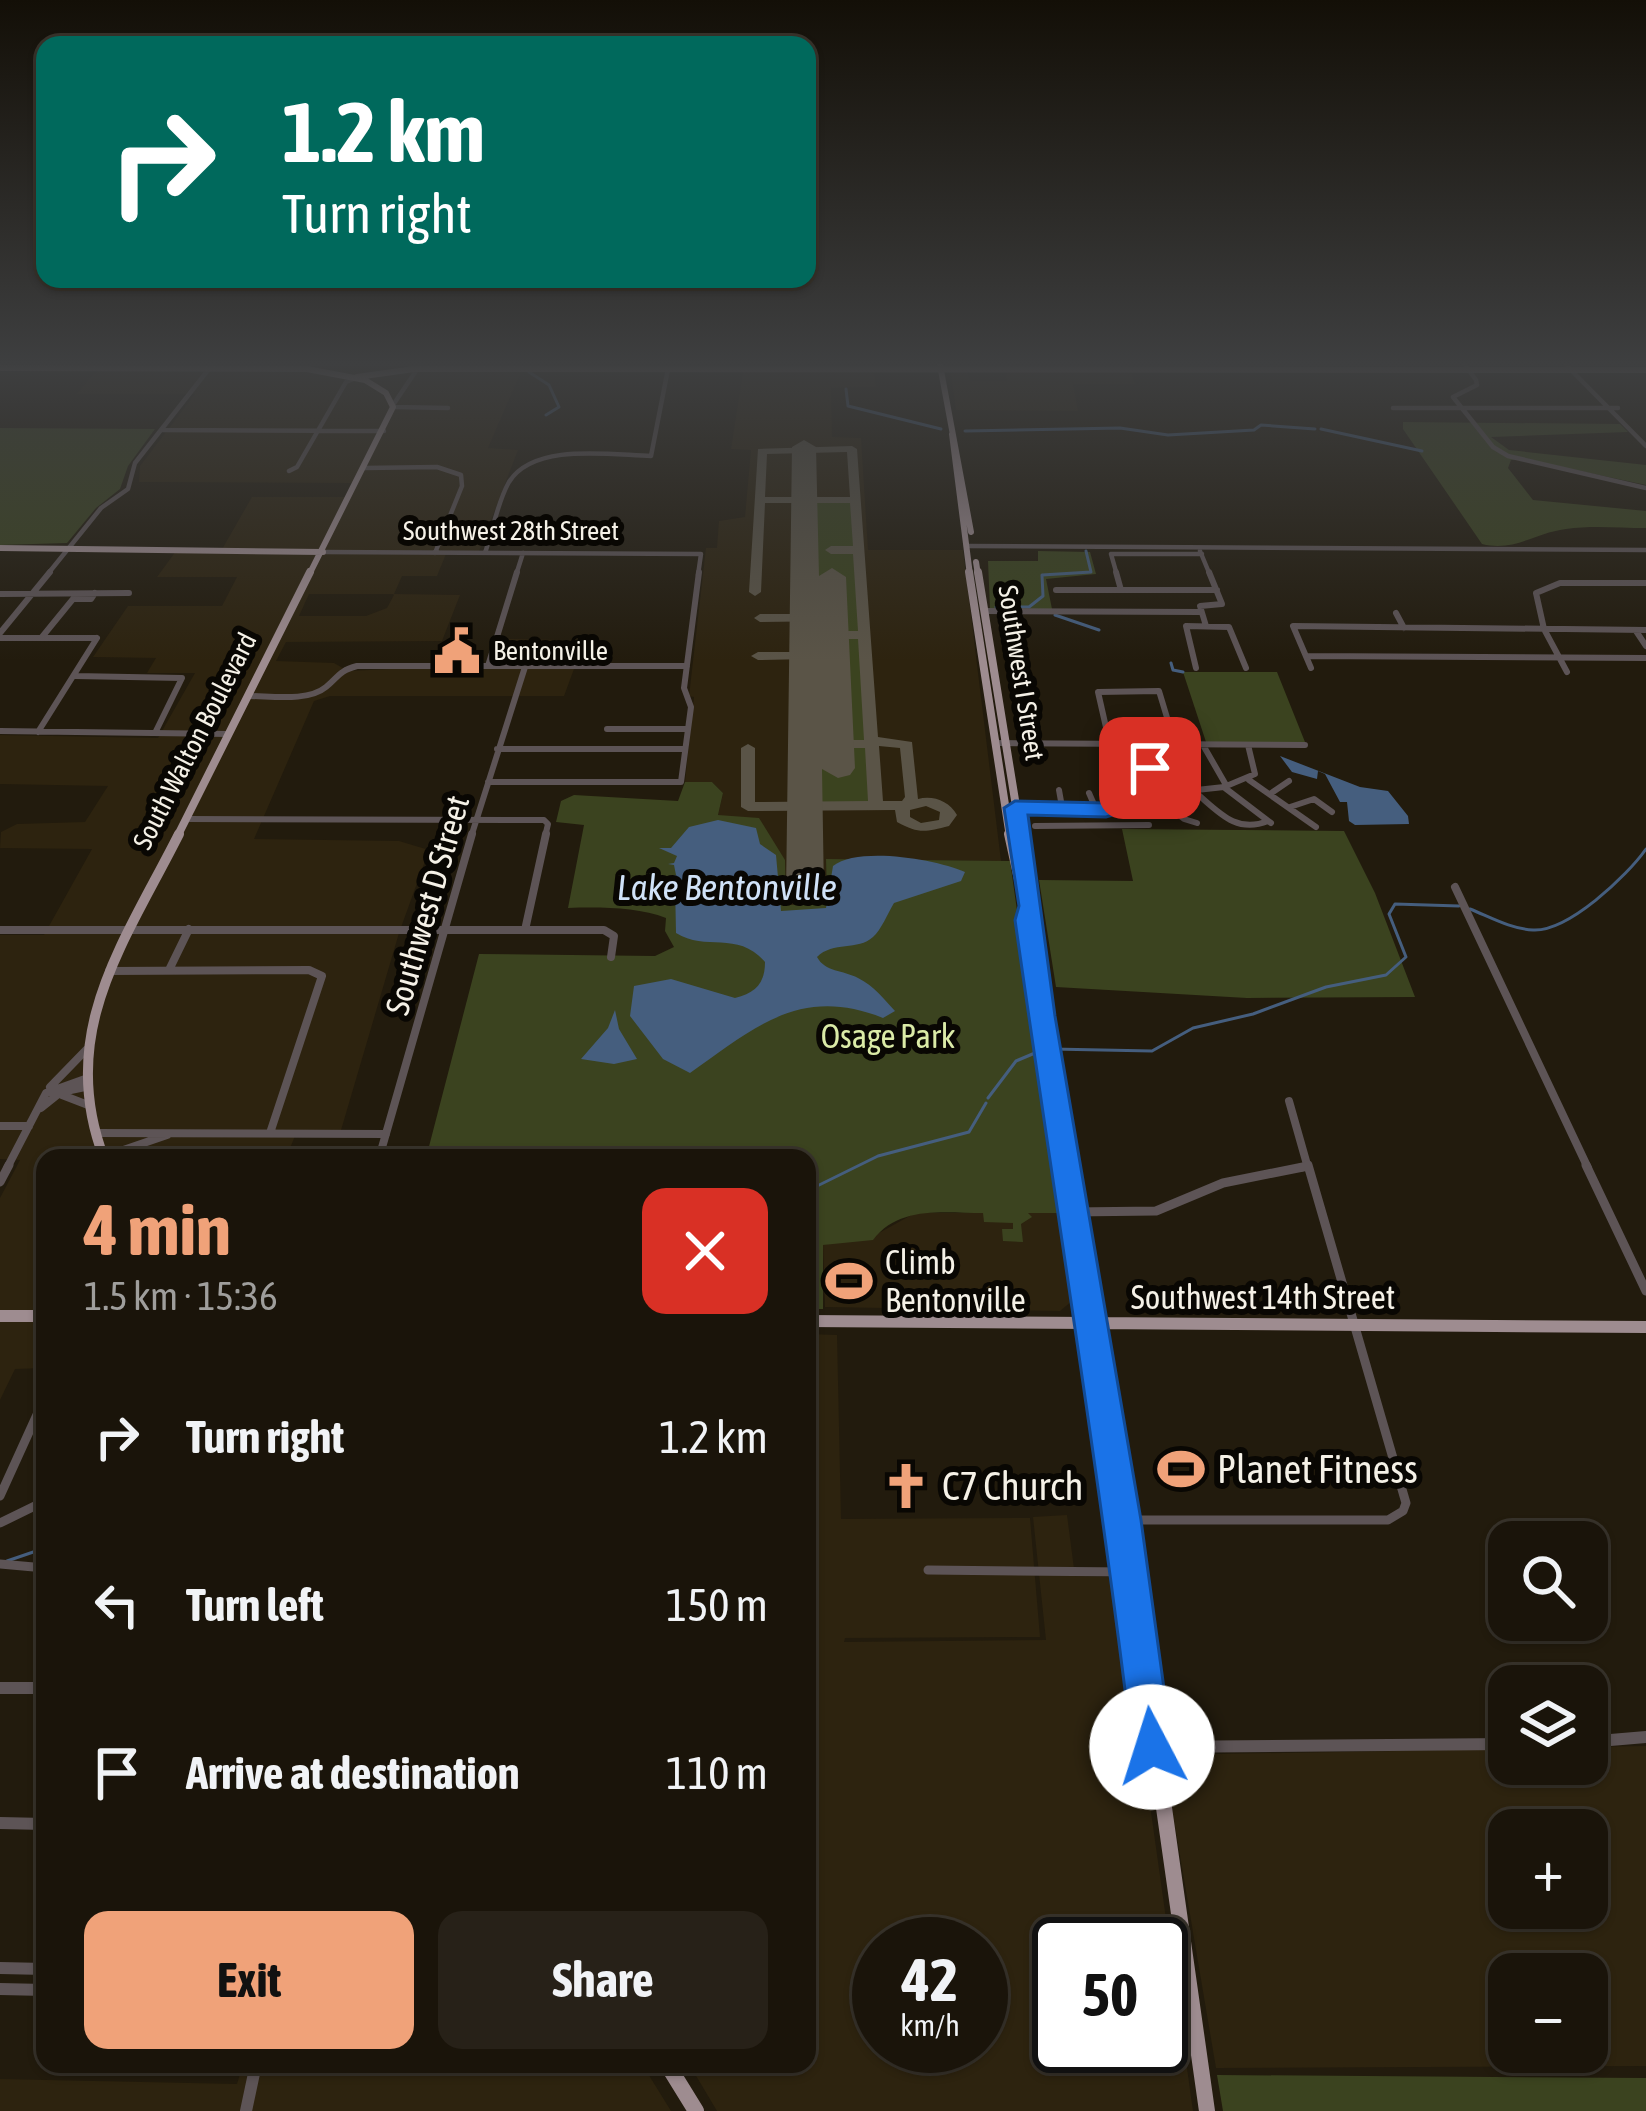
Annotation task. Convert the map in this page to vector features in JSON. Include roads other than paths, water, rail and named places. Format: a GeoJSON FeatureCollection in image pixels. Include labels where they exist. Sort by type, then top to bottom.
{"type":"FeatureCollection","features":[{"type":"Feature","properties":{"kind":"main road","name":"South Walton Boulevard"},"geometry":{"type":"LineString","coordinates":[[100,1149],[85,1083],[95,1005],[367,464]]}},
{"type":"Feature","properties":{"kind":"main road","name":"Southwest I Street"},"geometry":{"type":"LineString","coordinates":[[957,464],[1020,901],[1028,920],[1123,1520],[1207,2111]]}},
{"type":"Feature","properties":{"kind":"main road","name":"Southwest I Street"},"geometry":{"type":"LineString","coordinates":[[970,546],[984,610],[1000,743]]}},
{"type":"Feature","properties":{"kind":"main road"},"geometry":{"type":"LineString","coordinates":[[0,548],[323,552]]}},
{"type":"Feature","properties":{"kind":"main road"},"geometry":{"type":"LineString","coordinates":[[0,1316],[36,1316]]}},
{"type":"Feature","properties":{"kind":"main road","name":"Southwest 14th Street"},"geometry":{"type":"LineString","coordinates":[[816,1321],[1646,1327]]}},
{"type":"Feature","properties":{"kind":"main road"},"geometry":{"type":"LineString","coordinates":[[673,2073],[696,2111]]}},
{"type":"Feature","properties":{"kind":"street"},"geometry":{"type":"LineString","coordinates":[[0,636],[101,508],[128,489],[135,464]]}},
{"type":"Feature","properties":{"kind":"street"},"geometry":{"type":"LineString","coordinates":[[289,471],[299,464]]}},
{"type":"Feature","properties":{"kind":"street"},"geometry":{"type":"LineString","coordinates":[[485,553],[510,481],[522,469],[540,464]]}},
{"type":"Feature","properties":{"kind":"street"},"geometry":{"type":"LineString","coordinates":[[1540,464],[1646,488]]}},
{"type":"Feature","properties":{"kind":"street"},"geometry":{"type":"LineString","coordinates":[[365,467],[445,468],[463,477],[435,553]]}},
{"type":"Feature","properties":{"kind":"street"},"geometry":{"type":"LineString","coordinates":[[970,546],[1200,551],[1646,550]]}},
{"type":"Feature","properties":{"kind":"street"},"geometry":{"type":"LineString","coordinates":[[1121,590],[1111,554],[1200,551]]}},
{"type":"Feature","properties":{"kind":"street"},"geometry":{"type":"LineString","coordinates":[[1200,551],[1222,604],[1203,604],[1206,626]]}},
{"type":"Feature","properties":{"kind":"street","name":"Southwest 28th Street"},"geometry":{"type":"LineString","coordinates":[[323,552],[699,553],[703,559],[687,666]]}},
{"type":"Feature","properties":{"kind":"street"},"geometry":{"type":"LineString","coordinates":[[488,666],[523,553]]}},
{"type":"Feature","properties":{"kind":"street"},"geometry":{"type":"LineString","coordinates":[[1567,672],[1534,600],[1541,588],[1559,583],[1646,583]]}},
{"type":"Feature","properties":{"kind":"street"},"geometry":{"type":"LineString","coordinates":[[1057,590],[1217,590]]}},
{"type":"Feature","properties":{"kind":"street"},"geometry":{"type":"LineString","coordinates":[[41,638],[73,599],[91,599],[95,593]]}},
{"type":"Feature","properties":{"kind":"street"},"geometry":{"type":"LineString","coordinates":[[0,594],[129,593]]}},
{"type":"Feature","properties":{"kind":"street"},"geometry":{"type":"LineString","coordinates":[[984,610],[1202,612]]}},
{"type":"Feature","properties":{"kind":"street"},"geometry":{"type":"LineString","coordinates":[[1396,613],[1404,628]]}},
{"type":"Feature","properties":{"kind":"street"},"geometry":{"type":"LineString","coordinates":[[1196,668],[1184,629],[1206,626],[1232,628],[1246,668]]}},
{"type":"Feature","properties":{"kind":"street"},"geometry":{"type":"LineString","coordinates":[[1311,668],[1293,626],[1646,630]]}},
{"type":"Feature","properties":{"kind":"street"},"geometry":{"type":"LineString","coordinates":[[1635,630],[1646,646]]}},
{"type":"Feature","properties":{"kind":"street"},"geometry":{"type":"LineString","coordinates":[[0,636],[98,638],[37,733]]}},
{"type":"Feature","properties":{"kind":"street"},"geometry":{"type":"LineString","coordinates":[[1306,656],[1646,658]]}},
{"type":"Feature","properties":{"kind":"street"},"geometry":{"type":"LineString","coordinates":[[249,696],[308,695],[325,688],[338,671],[357,666],[687,666],[684,688],[691,707],[680,782],[488,782]]}},
{"type":"Feature","properties":{"kind":"street","name":"Southwest D Street"},"geometry":{"type":"LineString","coordinates":[[382,1149],[525,667]]}},
{"type":"Feature","properties":{"kind":"street"},"geometry":{"type":"LineString","coordinates":[[75,676],[182,678],[155,733]]}},
{"type":"Feature","properties":{"kind":"street"},"geometry":{"type":"LineString","coordinates":[[1035,826],[1150,826],[1121,794],[1098,692],[1152,688],[1160,693],[1174,744],[1186,767],[1182,778],[1191,791],[1234,825],[1251,828],[1269,822],[1226,787],[1203,745]]}},
{"type":"Feature","properties":{"kind":"street"},"geometry":{"type":"LineString","coordinates":[[607,729],[688,729]]}},
{"type":"Feature","properties":{"kind":"street"},"geometry":{"type":"LineString","coordinates":[[0,731],[229,734]]}},
{"type":"Feature","properties":{"kind":"street"},"geometry":{"type":"LineString","coordinates":[[1000,743],[1305,745]]}},
{"type":"Feature","properties":{"kind":"street"},"geometry":{"type":"LineString","coordinates":[[1141,744],[1157,795],[1184,819],[1197,823]]}},
{"type":"Feature","properties":{"kind":"street"},"geometry":{"type":"LineString","coordinates":[[1010,808],[1131,806],[1157,795],[1226,787],[1248,779],[1255,768],[1248,745]]}},
{"type":"Feature","properties":{"kind":"street"},"geometry":{"type":"LineString","coordinates":[[497,749],[686,749]]}},
{"type":"Feature","properties":{"kind":"street"},"geometry":{"type":"LineString","coordinates":[[1248,779],[1316,827]]}},
{"type":"Feature","properties":{"kind":"street"},"geometry":{"type":"LineString","coordinates":[[1270,794],[1289,781]]}},
{"type":"Feature","properties":{"kind":"street"},"geometry":{"type":"LineString","coordinates":[[1059,790],[1063,807]]}},
{"type":"Feature","properties":{"kind":"street"},"geometry":{"type":"LineString","coordinates":[[1089,793],[1096,809]]}},
{"type":"Feature","properties":{"kind":"street"},"geometry":{"type":"LineString","coordinates":[[1288,808],[1314,800],[1332,812]]}},
{"type":"Feature","properties":{"kind":"street"},"geometry":{"type":"LineString","coordinates":[[186,819],[544,820],[548,824],[525,930]]}},
{"type":"Feature","properties":{"kind":"street"},"geometry":{"type":"LineString","coordinates":[[1455,887],[1646,1291]]}},
{"type":"Feature","properties":{"kind":"street"},"geometry":{"type":"LineString","coordinates":[[170,970],[189,929]]}},
{"type":"Feature","properties":{"kind":"street"},"geometry":{"type":"LineString","coordinates":[[0,930],[611,932],[611,957]]}},
{"type":"Feature","properties":{"kind":"street"},"geometry":{"type":"LineString","coordinates":[[109,971],[309,970],[322,976],[270,1133]]}},
{"type":"Feature","properties":{"kind":"street"},"geometry":{"type":"LineString","coordinates":[[0,1182],[35,1114],[86,1050]]}},
{"type":"Feature","properties":{"kind":"street"},"geometry":{"type":"LineString","coordinates":[[50,1095],[85,1083]]}},
{"type":"Feature","properties":{"kind":"street"},"geometry":{"type":"LineString","coordinates":[[50,1095],[68,1095],[88,1105]]}},
{"type":"Feature","properties":{"kind":"street"},"geometry":{"type":"LineString","coordinates":[[1123,1520],[1388,1520],[1403,1511],[1406,1503],[1289,1101]]}},
{"type":"Feature","properties":{"kind":"street"},"geometry":{"type":"LineString","coordinates":[[0,1126],[29,1126]]}},
{"type":"Feature","properties":{"kind":"street"},"geometry":{"type":"LineString","coordinates":[[126,1149],[174,1132]]}},
{"type":"Feature","properties":{"kind":"street"},"geometry":{"type":"LineString","coordinates":[[94,1133],[386,1134]]}},
{"type":"Feature","properties":{"kind":"street"},"geometry":{"type":"LineString","coordinates":[[1073,1212],[1156,1211],[1223,1183],[1308,1166]]}},
{"type":"Feature","properties":{"kind":"street"},"geometry":{"type":"LineString","coordinates":[[0,1496],[36,1417]]}},
{"type":"Feature","properties":{"kind":"street"},"geometry":{"type":"LineString","coordinates":[[0,1523],[36,1505]]}},
{"type":"Feature","properties":{"kind":"street"},"geometry":{"type":"LineString","coordinates":[[0,1564],[36,1567]]}},
{"type":"Feature","properties":{"kind":"street"},"geometry":{"type":"LineString","coordinates":[[928,1570],[1130,1572]]}},
{"type":"Feature","properties":{"kind":"street"},"geometry":{"type":"LineString","coordinates":[[0,1688],[36,1688]]}},
{"type":"Feature","properties":{"kind":"street"},"geometry":{"type":"LineString","coordinates":[[1608,1740],[1646,1737]]}},
{"type":"Feature","properties":{"kind":"street"},"geometry":{"type":"LineString","coordinates":[[1152,1747],[1488,1744]]}},
{"type":"Feature","properties":{"kind":"street"},"geometry":{"type":"LineString","coordinates":[[0,1823],[36,1824]]}},
{"type":"Feature","properties":{"kind":"street"},"geometry":{"type":"LineString","coordinates":[[0,1968],[36,1969]]}},
{"type":"Feature","properties":{"kind":"street"},"geometry":{"type":"LineString","coordinates":[[0,1989],[36,1990]]}},
{"type":"Feature","properties":{"kind":"street"},"geometry":{"type":"LineString","coordinates":[[246,2111],[254,2073]]}},
{"type":"Feature","properties":{"kind":"water"},"geometry":{"type":"Polygon","coordinates":[[[1280,756],[1360,787],[1388,791],[1409,824],[1355,825],[1349,821],[1347,802],[1340,802],[1325,774],[1318,771],[1317,779],[1292,772],[1280,756]]]}},
{"type":"Feature","properties":{"kind":"water","name":"Lake Bentonville"},"geometry":{"type":"Polygon","coordinates":[[[718,820],[756,828],[760,844],[776,855],[781,911],[826,908],[833,866],[845,860],[917,859],[965,872],[961,881],[894,903],[867,941],[830,949],[817,957],[869,985],[895,1011],[883,1018],[827,1006],[802,1009],[757,1027],[690,1073],[663,1059],[630,1016],[634,986],[671,979],[735,998],[754,990],[763,976],[765,962],[755,952],[676,933],[675,883],[666,879],[676,875],[674,865],[668,864],[677,856],[659,848],[671,848],[689,827],[718,820]]]}},
{"type":"Feature","properties":{"kind":"water"},"geometry":{"type":"Polygon","coordinates":[[[615,1010],[619,1029],[637,1059],[614,1064],[581,1059],[608,1028],[615,1010]]]}},
{"type":"Feature","properties":{"kind":"waterway"},"geometry":{"type":"LineString","coordinates":[[996,607],[1029,607],[1043,596],[1042,575],[1091,572],[1086,551]]}},
{"type":"Feature","properties":{"kind":"waterway"},"geometry":{"type":"LineString","coordinates":[[1055,615],[1099,630]]}},
{"type":"Feature","properties":{"kind":"waterway"},"geometry":{"type":"LineString","coordinates":[[1171,663],[1173,670],[1183,672]]}},
{"type":"Feature","properties":{"kind":"waterway"},"geometry":{"type":"LineString","coordinates":[[1470,909],[1517,927],[1547,928],[1596,900],[1646,849]]}},
{"type":"Feature","properties":{"kind":"waterway"},"geometry":{"type":"LineString","coordinates":[[1052,1049],[1152,1051],[1193,1028],[1253,1014],[1326,987],[1386,975],[1406,957],[1389,914],[1395,904],[1459,906]]}},
{"type":"Feature","properties":{"kind":"waterway"},"geometry":{"type":"LineString","coordinates":[[988,1098],[1016,1061],[1042,1050]]}},
{"type":"Feature","properties":{"kind":"waterway"},"geometry":{"type":"LineString","coordinates":[[816,1187],[878,1156],[969,1132],[986,1103]]}},
{"type":"Feature","properties":{"kind":"waterway"},"geometry":{"type":"LineString","coordinates":[[7,1561],[36,1551]]}},
{"type":"Feature","properties":{"kind":"place","name":"Bentonville"},"geometry":{"type":"Point","coordinates":[457,651]}},
{"type":"Feature","properties":{"kind":"place","name":"Climb Bentonville"},"geometry":{"type":"Point","coordinates":[849,1281]}},
{"type":"Feature","properties":{"kind":"place","name":"Planet Fitness"},"geometry":{"type":"Point","coordinates":[1181,1469]}},
{"type":"Feature","properties":{"kind":"place","name":"C7 Church"},"geometry":{"type":"Point","coordinates":[906,1486]}},
{"type":"Feature","properties":{"kind":"park label","name":"Osage Park"},"geometry":{"type":"Point","coordinates":[888,1036]}}]}
